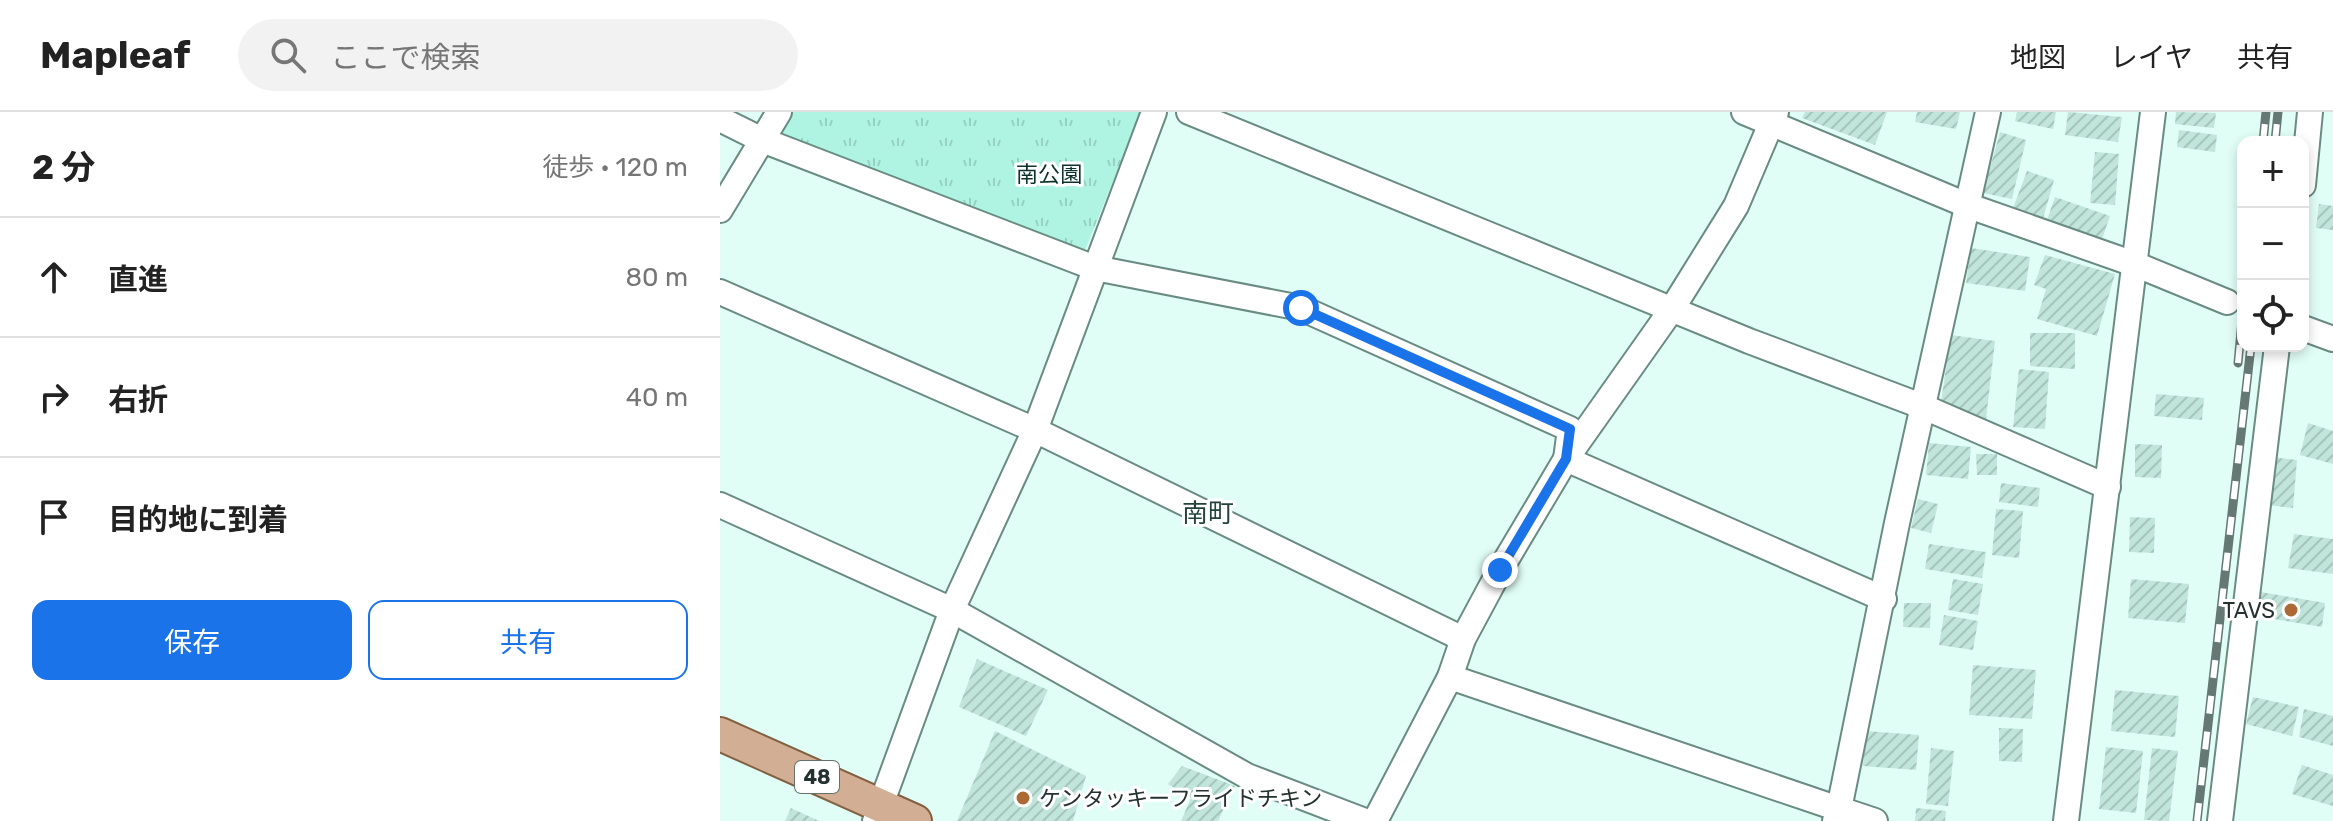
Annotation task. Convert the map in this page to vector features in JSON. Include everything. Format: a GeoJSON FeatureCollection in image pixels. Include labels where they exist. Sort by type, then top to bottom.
{"type":"FeatureCollection","features":[{"type":"Feature","properties":{"kind":"main road","name":"48"},"geometry":{"type":"LineString","coordinates":[[720,734],[878,814],[915,821]]}},
{"type":"Feature","properties":{"kind":"street"},"geometry":{"type":"LineString","coordinates":[[720,210],[779,112]]}},
{"type":"Feature","properties":{"kind":"street"},"geometry":{"type":"LineString","coordinates":[[878,814],[952,610],[1035,430],[1154,112]]}},
{"type":"Feature","properties":{"kind":"street"},"geometry":{"type":"LineString","coordinates":[[1189,112],[1672,309],[1924,407],[2108,487]]}},
{"type":"Feature","properties":{"kind":"street"},"geometry":{"type":"LineString","coordinates":[[1744,112],[1773,118],[1969,206],[2137,265],[2227,302]]}},
{"type":"Feature","properties":{"kind":"street"},"geometry":{"type":"LineString","coordinates":[[1837,815],[1884,599],[1897,523],[1988,112]]}},
{"type":"Feature","properties":{"kind":"street"},"geometry":{"type":"LineString","coordinates":[[2066,821],[2137,265],[2153,112]]}},
{"type":"Feature","properties":{"kind":"street"},"geometry":{"type":"LineString","coordinates":[[2308,136],[2310,112]]}},
{"type":"Feature","properties":{"kind":"street"},"geometry":{"type":"LineString","coordinates":[[1375,821],[1450,677],[1463,639],[1566,459],[1672,309],[1736,206],[1773,118]]}},
{"type":"Feature","properties":{"kind":"street"},"geometry":{"type":"LineString","coordinates":[[720,119],[762,140],[1095,268],[1301,308],[1570,429],[1566,459]]}},
{"type":"Feature","properties":{"kind":"street"},"geometry":{"type":"LineString","coordinates":[[720,292],[1035,430],[1463,639]]}},
{"type":"Feature","properties":{"kind":"street"},"geometry":{"type":"LineString","coordinates":[[2309,330],[2333,339]]}},
{"type":"Feature","properties":{"kind":"street"},"geometry":{"type":"LineString","coordinates":[[2220,821],[2276,352]]}},
{"type":"Feature","properties":{"kind":"street"},"geometry":{"type":"LineString","coordinates":[[1566,459],[1884,599]]}},
{"type":"Feature","properties":{"kind":"street"},"geometry":{"type":"LineString","coordinates":[[720,505],[952,610],[1247,776],[1365,821]]}},
{"type":"Feature","properties":{"kind":"street"},"geometry":{"type":"LineString","coordinates":[[1450,677],[1837,815],[1875,821]]}},
{"type":"Feature","properties":{"kind":"green space","name":"南公園"},"geometry":{"type":"Polygon","coordinates":[[[779,112],[1141,112],[1084,253],[762,140],[779,112]]]}},
{"type":"Feature","properties":{"kind":"building"},"geometry":{"type":"Polygon","coordinates":[[[1805,112],[1887,112],[1875,145],[1802,118],[1805,112]]]}},
{"type":"Feature","properties":{"kind":"building"},"geometry":{"type":"Polygon","coordinates":[[[1917,112],[1960,112],[1956,129],[1915,122],[1917,112]]]}},
{"type":"Feature","properties":{"kind":"building"},"geometry":{"type":"Polygon","coordinates":[[[2017,112],[2056,112],[2053,129],[2015,121],[2017,112]]]}},
{"type":"Feature","properties":{"kind":"building"},"geometry":{"type":"Polygon","coordinates":[[[2068,112],[2122,117],[2118,142],[2065,135],[2068,112]]]}},
{"type":"Feature","properties":{"kind":"building"},"geometry":{"type":"Polygon","coordinates":[[[2176,112],[2216,113],[2214,128],[2175,124],[2176,112]]]}},
{"type":"Feature","properties":{"kind":"building"},"geometry":{"type":"Polygon","coordinates":[[[2179,130],[2217,135],[2215,152],[2177,147],[2179,130]]]}},
{"type":"Feature","properties":{"kind":"building"},"geometry":{"type":"Polygon","coordinates":[[[2000,132],[2026,140],[2012,199],[1983,193],[2000,132]]]}},
{"type":"Feature","properties":{"kind":"building"},"geometry":{"type":"Polygon","coordinates":[[[2095,152],[2119,154],[2115,205],[2090,203],[2095,152]]]}},
{"type":"Feature","properties":{"kind":"building"},"geometry":{"type":"Polygon","coordinates":[[[2027,171],[2054,180],[2042,222],[2012,211],[2027,171]]]}},
{"type":"Feature","properties":{"kind":"building"},"geometry":{"type":"Polygon","coordinates":[[[2055,197],[2110,216],[2102,239],[2047,220],[2055,197]]]}},
{"type":"Feature","properties":{"kind":"building"},"geometry":{"type":"Polygon","coordinates":[[[2319,204],[2333,206],[2333,230],[2316,228],[2319,204]]]}},
{"type":"Feature","properties":{"kind":"building"},"geometry":{"type":"Polygon","coordinates":[[[1971,248],[2030,257],[2025,291],[1966,283],[1971,248]]]}},
{"type":"Feature","properties":{"kind":"building"},"geometry":{"type":"Polygon","coordinates":[[[2045,255],[2115,274],[2097,336],[2037,319],[2046,289],[2034,285],[2045,255]]]}},
{"type":"Feature","properties":{"kind":"building"},"geometry":{"type":"Polygon","coordinates":[[[2030,333],[2075,333],[2075,369],[2030,366],[2030,333]]]}},
{"type":"Feature","properties":{"kind":"building"},"geometry":{"type":"Polygon","coordinates":[[[1951,335],[1995,341],[1986,419],[1941,402],[1951,335]]]}},
{"type":"Feature","properties":{"kind":"building"},"geometry":{"type":"Polygon","coordinates":[[[2019,369],[2049,372],[2045,429],[2013,427],[2019,369]]]}},
{"type":"Feature","properties":{"kind":"building"},"geometry":{"type":"Polygon","coordinates":[[[2156,394],[2204,398],[2202,420],[2154,416],[2156,394]]]}},
{"type":"Feature","properties":{"kind":"building"},"geometry":{"type":"Polygon","coordinates":[[[2308,423],[2333,431],[2333,464],[2300,455],[2308,423]]]}},
{"type":"Feature","properties":{"kind":"building"},"geometry":{"type":"Polygon","coordinates":[[[1929,443],[1971,447],[1968,479],[1926,475],[1929,443]]]}},
{"type":"Feature","properties":{"kind":"building"},"geometry":{"type":"Polygon","coordinates":[[[2135,444],[2162,445],[2161,478],[2135,477],[2135,444]]]}},
{"type":"Feature","properties":{"kind":"building"},"geometry":{"type":"Polygon","coordinates":[[[1976,454],[1997,454],[1997,475],[1977,475],[1976,454]]]}},
{"type":"Feature","properties":{"kind":"building"},"geometry":{"type":"Polygon","coordinates":[[[2271,457],[2297,460],[2293,508],[2267,505],[2271,457]]]}},
{"type":"Feature","properties":{"kind":"building"},"geometry":{"type":"Polygon","coordinates":[[[2001,483],[2040,488],[2038,507],[1999,502],[2001,483]]]}},
{"type":"Feature","properties":{"kind":"building"},"geometry":{"type":"Polygon","coordinates":[[[1918,499],[1938,504],[1931,533],[1911,528],[1918,499]]]}},
{"type":"Feature","properties":{"kind":"building"},"geometry":{"type":"Polygon","coordinates":[[[1996,509],[2023,511],[2019,558],[1992,555],[1996,509]]]}},
{"type":"Feature","properties":{"kind":"building"},"geometry":{"type":"Polygon","coordinates":[[[2130,517],[2155,518],[2154,553],[2129,552],[2130,517]]]}},
{"type":"Feature","properties":{"kind":"building"},"geometry":{"type":"Polygon","coordinates":[[[2294,534],[2333,539],[2333,574],[2288,568],[2294,534]]]}},
{"type":"Feature","properties":{"kind":"building"},"geometry":{"type":"Polygon","coordinates":[[[1929,544],[1986,552],[1982,578],[1925,569],[1929,544]]]}},
{"type":"Feature","properties":{"kind":"building"},"geometry":{"type":"Polygon","coordinates":[[[1953,579],[1983,584],[1978,615],[1948,610],[1953,579]]]}},
{"type":"Feature","properties":{"kind":"building"},"geometry":{"type":"Polygon","coordinates":[[[2131,579],[2189,584],[2185,623],[2128,618],[2131,579]]]}},
{"type":"Feature","properties":{"kind":"building","name":"TAVS"},"geometry":{"type":"Polygon","coordinates":[[[2261,592],[2325,603],[2322,627],[2256,616],[2261,592]]]}},
{"type":"Feature","properties":{"kind":"building"},"geometry":{"type":"Polygon","coordinates":[[[1904,603],[1931,603],[1930,628],[1903,627],[1904,603]]]}},
{"type":"Feature","properties":{"kind":"building"},"geometry":{"type":"Polygon","coordinates":[[[1944,615],[1978,621],[1973,650],[1939,645],[1944,615]]]}},
{"type":"Feature","properties":{"kind":"building"},"geometry":{"type":"Polygon","coordinates":[[[977,659],[1048,690],[1026,736],[959,707],[977,659]]]}},
{"type":"Feature","properties":{"kind":"building"},"geometry":{"type":"Polygon","coordinates":[[[1973,665],[2036,670],[2032,719],[1969,715],[1973,665]]]}},
{"type":"Feature","properties":{"kind":"building"},"geometry":{"type":"Polygon","coordinates":[[[2115,690],[2179,696],[2175,737],[2111,731],[2115,690]]]}},
{"type":"Feature","properties":{"kind":"building"},"geometry":{"type":"Polygon","coordinates":[[[2253,697],[2299,707],[2292,736],[2246,724],[2253,697]]]}},
{"type":"Feature","properties":{"kind":"building"},"geometry":{"type":"Polygon","coordinates":[[[2304,709],[2333,716],[2333,746],[2299,737],[2304,709]]]}},
{"type":"Feature","properties":{"kind":"building"},"geometry":{"type":"Polygon","coordinates":[[[1999,728],[2023,729],[2022,762],[1999,761],[1999,728]]]}},
{"type":"Feature","properties":{"kind":"building","name":"ケンタッキーフライドチキン"},"geometry":{"type":"Polygon","coordinates":[[[995,731],[1086,776],[1073,821],[957,821],[995,731]]]}},
{"type":"Feature","properties":{"kind":"building"},"geometry":{"type":"Polygon","coordinates":[[[1866,731],[1919,735],[1916,770],[1863,766],[1866,731]]]}},
{"type":"Feature","properties":{"kind":"building"},"geometry":{"type":"Polygon","coordinates":[[[2106,747],[2143,751],[2136,813],[2099,809],[2106,747]]]}},
{"type":"Feature","properties":{"kind":"building"},"geometry":{"type":"Polygon","coordinates":[[[1931,748],[1954,751],[1948,806],[1926,804],[1931,748]]]}},
{"type":"Feature","properties":{"kind":"building"},"geometry":{"type":"Polygon","coordinates":[[[2152,748],[2178,751],[2169,821],[2144,820],[2152,748]]]}},
{"type":"Feature","properties":{"kind":"building"},"geometry":{"type":"Polygon","coordinates":[[[2302,765],[2333,775],[2333,806],[2292,794],[2302,765]]]}},
{"type":"Feature","properties":{"kind":"building"},"geometry":{"type":"Polygon","coordinates":[[[1182,766],[1235,786],[1218,821],[1181,821],[1191,798],[1168,784],[1182,766]]]}},
{"type":"Feature","properties":{"kind":"building"},"geometry":{"type":"Polygon","coordinates":[[[791,808],[819,821],[785,821],[791,808]]]}},
{"type":"Feature","properties":{"kind":"building"},"geometry":{"type":"Polygon","coordinates":[[[1916,808],[1946,811],[1945,821],[1915,821],[1916,808]]]}},
{"type":"Feature","properties":{"kind":"railway"},"geometry":{"type":"LineString","coordinates":[[2264,136],[2266,112]]}},
{"type":"Feature","properties":{"kind":"railway"},"geometry":{"type":"LineString","coordinates":[[2276,136],[2278,112]]}},
{"type":"Feature","properties":{"kind":"railway"},"geometry":{"type":"LineString","coordinates":[[2238,363],[2239,352]]}},
{"type":"Feature","properties":{"kind":"railway"},"geometry":{"type":"LineString","coordinates":[[2197,821],[2250,352]]}},
{"type":"Feature","properties":{"kind":"place","name":"TAVS"},"geometry":{"type":"Point","coordinates":[2291,610]}},
{"type":"Feature","properties":{"kind":"place","name":"ケンタッキーフライドチキン"},"geometry":{"type":"Point","coordinates":[1023,798]}},
{"type":"Feature","properties":{"kind":"district","name":"南町"},"geometry":{"type":"Point","coordinates":[1208,513]}},
{"type":"Feature","properties":{"kind":"route"},"geometry":{"type":"LineString","coordinates":[[1301,308],[1570,429],[1566,459],[1500,570]]}}]}
